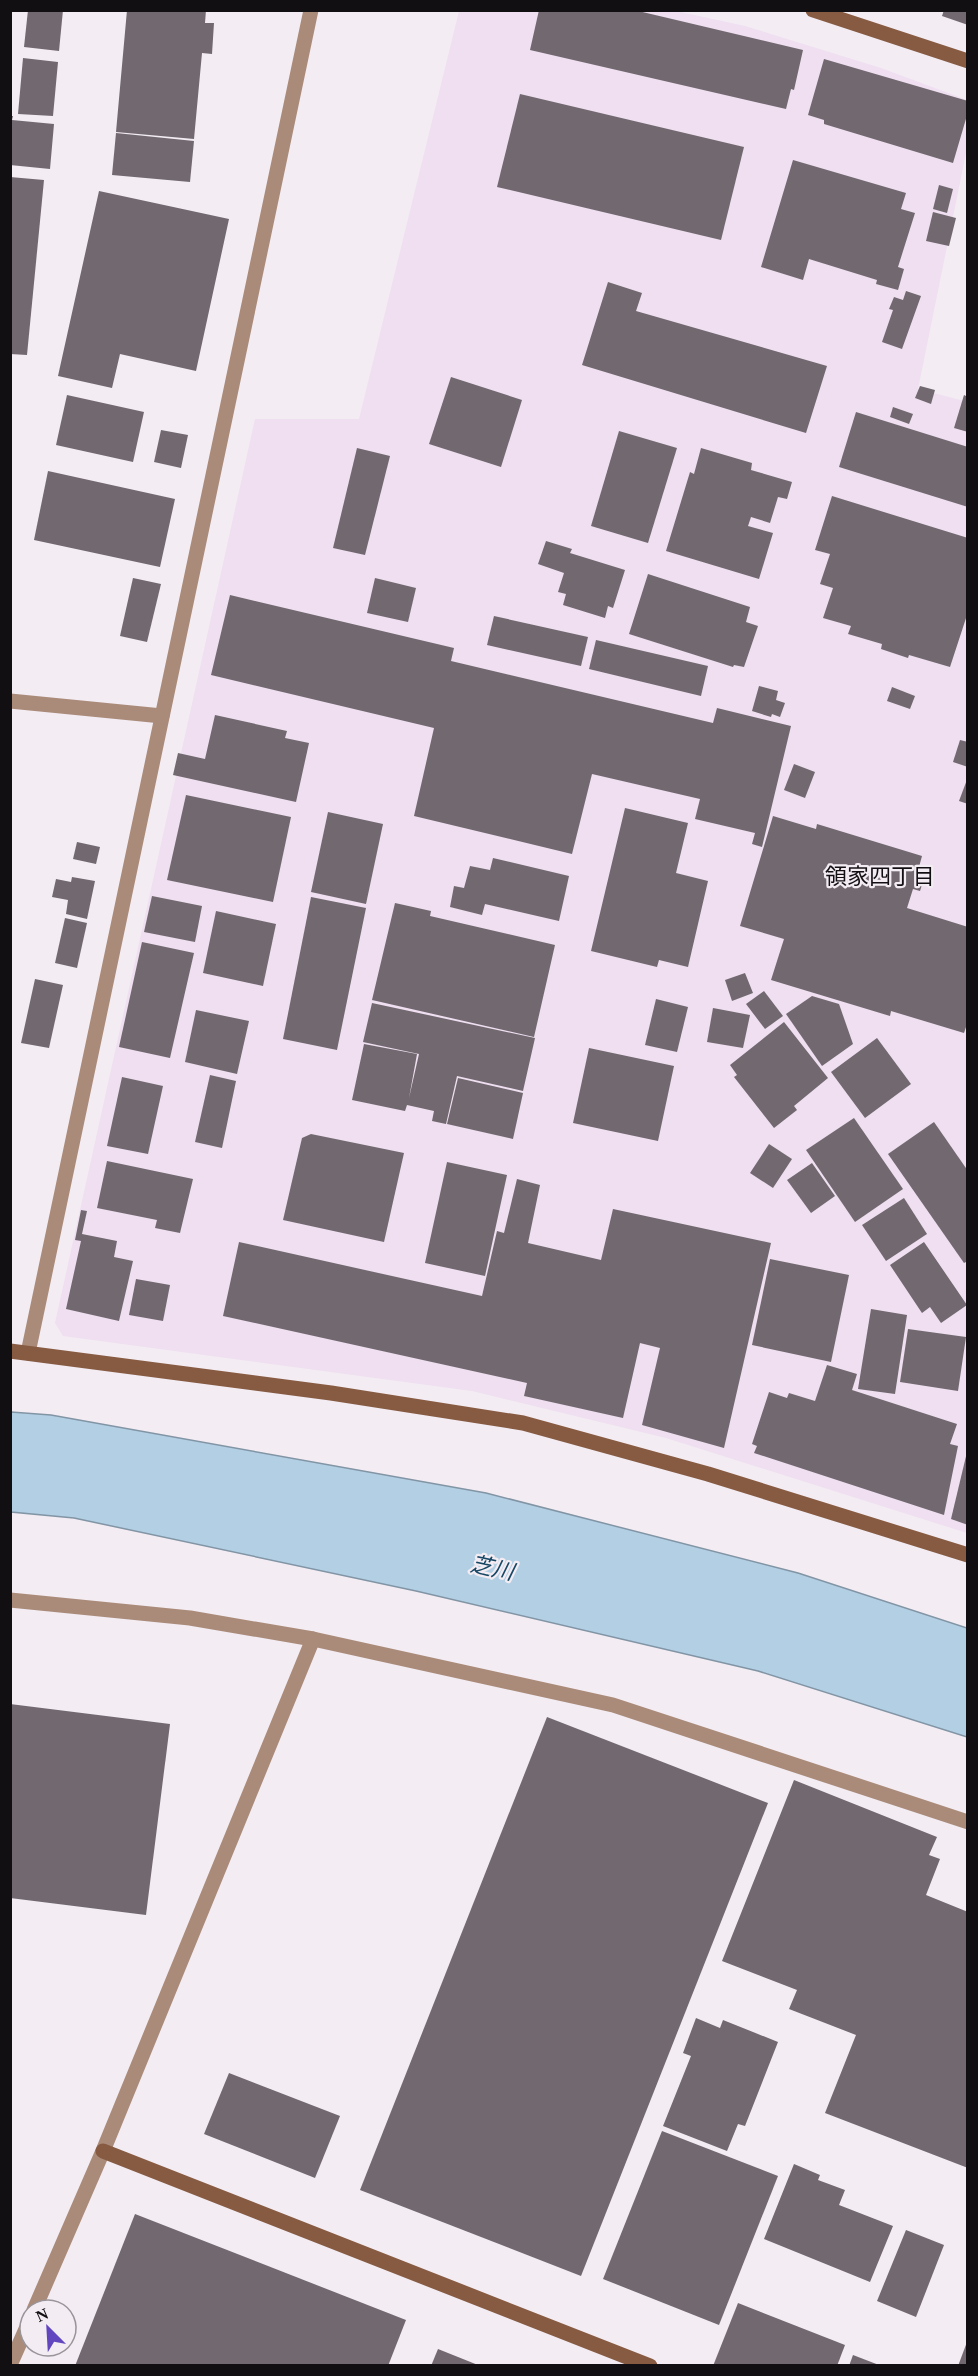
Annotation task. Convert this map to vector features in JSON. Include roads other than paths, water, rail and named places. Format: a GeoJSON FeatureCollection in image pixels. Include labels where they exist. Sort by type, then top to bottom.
{"type":"FeatureCollection","features":[{"type":"Feature","properties":{"kind":"street"},"geometry":{"type":"LineString","coordinates":[[28,1353],[311,10]]}},
{"type":"Feature","properties":{"kind":"street"},"geometry":{"type":"LineString","coordinates":[[813,10],[968,61]]}},
{"type":"Feature","properties":{"kind":"street"},"geometry":{"type":"LineString","coordinates":[[10,701],[162,716]]}},
{"type":"Feature","properties":{"kind":"street"},"geometry":{"type":"LineString","coordinates":[[10,1351],[331,1393],[524,1424],[708,1474],[968,1554]]}},
{"type":"Feature","properties":{"kind":"street"},"geometry":{"type":"LineString","coordinates":[[10,1599],[190,1618],[313,1639],[613,1705],[968,1822]]}},
{"type":"Feature","properties":{"kind":"street"},"geometry":{"type":"LineString","coordinates":[[39,2298],[103,2151],[313,1639]]}},
{"type":"Feature","properties":{"kind":"street"},"geometry":{"type":"LineString","coordinates":[[103,2151],[650,2366]]}},
{"type":"Feature","properties":{"kind":"street"},"geometry":{"type":"LineString","coordinates":[[10,2365],[18,2347]]}},
{"type":"Feature","properties":{"kind":"water","name":"芝川"},"geometry":{"type":"Polygon","coordinates":[[[11,1412],[51,1415],[486,1493],[798,1573],[967,1628],[967,1737],[758,1671],[416,1591],[74,1518],[11,1512],[11,1412]]]}},
{"type":"Feature","properties":{"kind":"district","name":"領家四丁目"},"geometry":{"type":"Point","coordinates":[880,876]}}]}
